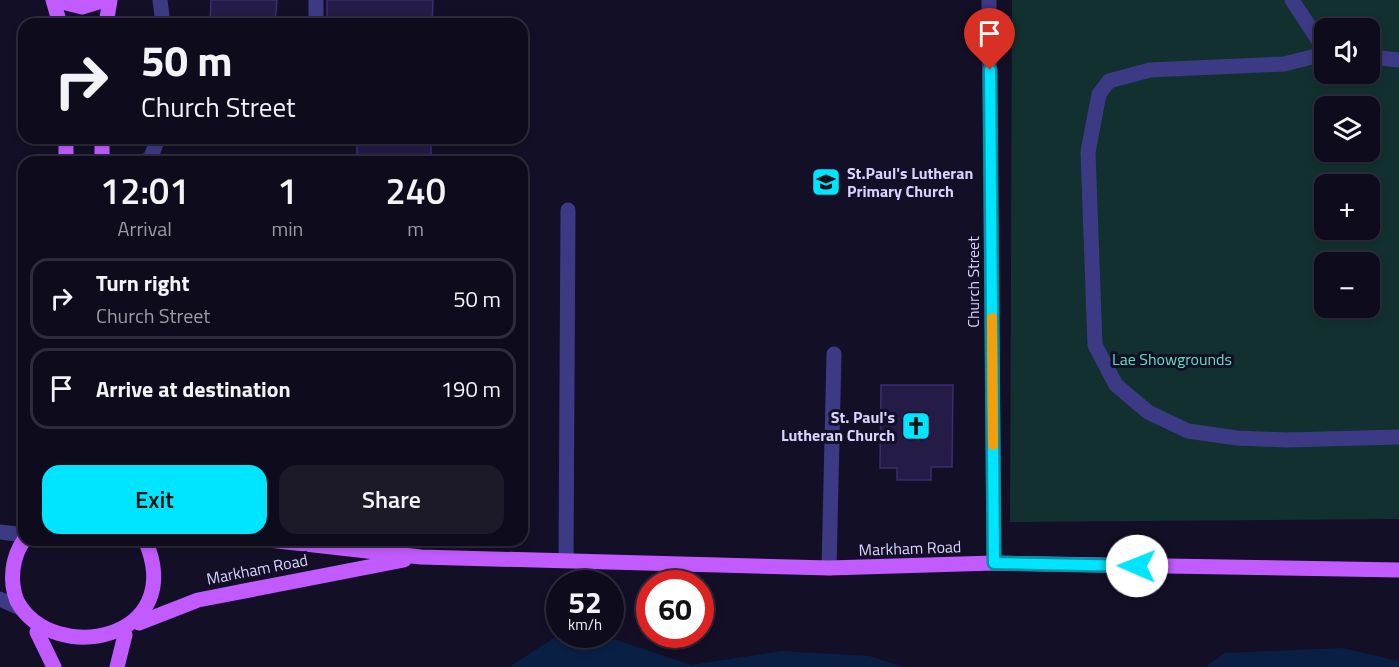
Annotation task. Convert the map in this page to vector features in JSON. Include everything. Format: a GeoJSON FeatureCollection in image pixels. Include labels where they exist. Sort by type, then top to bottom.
{"type":"FeatureCollection","features":[{"type":"Feature","properties":{"kind":"main road"},"geometry":{"type":"LineString","coordinates":[[58,18],[54,0],[82,7],[108,0],[106,18]]}},
{"type":"Feature","properties":{"kind":"main road"},"geometry":{"type":"LineString","coordinates":[[20,546],[13,570],[14,592],[20,608],[37,631],[54,667]]}},
{"type":"Feature","properties":{"kind":"main road"},"geometry":{"type":"LineString","coordinates":[[37,631],[57,644],[80,648],[104,646],[125,635],[138,623],[150,603],[155,581],[153,559],[148,546]]}},
{"type":"Feature","properties":{"kind":"main road","name":"Markham Road"},"geometry":{"type":"LineString","coordinates":[[323,546],[422,557],[566,559],[830,568],[994,563],[1399,570]]}},
{"type":"Feature","properties":{"kind":"main road","name":"Markham Road"},"geometry":{"type":"LineString","coordinates":[[138,623],[166,610],[198,600],[422,557]]}},
{"type":"Feature","properties":{"kind":"main road"},"geometry":{"type":"LineString","coordinates":[[117,667],[125,635]]}},
{"type":"Feature","properties":{"kind":"street"},"geometry":{"type":"LineString","coordinates":[[159,0],[162,18]]}},
{"type":"Feature","properties":{"kind":"street"},"geometry":{"type":"LineString","coordinates":[[316,0],[316,18]]}},
{"type":"Feature","properties":{"kind":"street","name":"Church Street"},"geometry":{"type":"LineString","coordinates":[[989,0],[994,563]]}},
{"type":"Feature","properties":{"kind":"street"},"geometry":{"type":"LineString","coordinates":[[1292,0],[1314,34]]}},
{"type":"Feature","properties":{"kind":"street"},"geometry":{"type":"LineString","coordinates":[[1314,56],[1284,64],[1150,70],[1109,81],[1099,94],[1088,152],[1095,345],[1116,385],[1148,412],[1188,431],[1266,440],[1399,437]]}},
{"type":"Feature","properties":{"kind":"street"},"geometry":{"type":"LineString","coordinates":[[1380,58],[1399,60]]}},
{"type":"Feature","properties":{"kind":"street"},"geometry":{"type":"LineString","coordinates":[[566,559],[568,210]]}},
{"type":"Feature","properties":{"kind":"street"},"geometry":{"type":"LineString","coordinates":[[830,568],[834,354]]}},
{"type":"Feature","properties":{"kind":"street"},"geometry":{"type":"LineString","coordinates":[[1382,438],[1399,446]]}},
{"type":"Feature","properties":{"kind":"street"},"geometry":{"type":"LineString","coordinates":[[0,532],[18,534]]}},
{"type":"Feature","properties":{"kind":"street"},"geometry":{"type":"LineString","coordinates":[[0,599],[20,608]]}},
{"type":"Feature","properties":{"kind":"green space","name":"Lae Showgrounds"},"geometry":{"type":"Polygon","coordinates":[[[1012,0],[1399,0],[1399,519],[1010,522],[1012,0]]]}},
{"type":"Feature","properties":{"kind":"water"},"geometry":{"type":"Polygon","coordinates":[[[624,642],[691,665],[782,651],[869,656],[904,667],[509,667],[546,643],[546,648],[624,648],[624,642]]]}},
{"type":"Feature","properties":{"kind":"water"},"geometry":{"type":"Polygon","coordinates":[[[1342,648],[1399,661],[1399,667],[1205,667],[1225,653],[1342,648]]]}},
{"type":"Feature","properties":{"kind":"building"},"geometry":{"type":"Polygon","coordinates":[[[211,0],[277,0],[276,18],[210,18],[211,0]]]}},
{"type":"Feature","properties":{"kind":"building"},"geometry":{"type":"Polygon","coordinates":[[[327,0],[433,0],[432,18],[327,18],[327,0]]]}},
{"type":"Feature","properties":{"kind":"building"},"geometry":{"type":"Polygon","coordinates":[[[357,144],[431,144],[431,156],[357,156],[357,144]]]}},
{"type":"Feature","properties":{"kind":"building","name":"St. Paul's Lutheran Church"},"geometry":{"type":"Polygon","coordinates":[[[881,385],[953,385],[952,467],[931,467],[931,480],[897,480],[897,468],[880,468],[881,385]]]}},
{"type":"Feature","properties":{"kind":"slow traffic"},"geometry":{"type":"LineString","coordinates":[[992,318],[993,445]]}},
{"type":"Feature","properties":{"kind":"place","name":"St.Paul's Lutheran Primary Church"},"geometry":{"type":"Point","coordinates":[826,182]}},
{"type":"Feature","properties":{"kind":"place","name":"St. Paul's Lutheran Church"},"geometry":{"type":"Point","coordinates":[916,426]}},
{"type":"Feature","properties":{"kind":"route"},"geometry":{"type":"LineString","coordinates":[[990,70],[994,563],[1137,566]]}}]}
